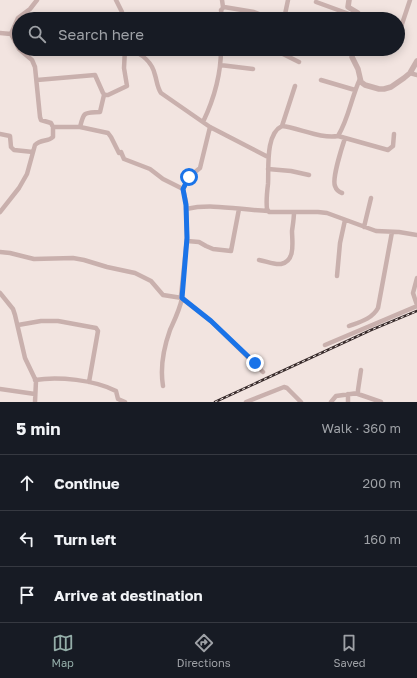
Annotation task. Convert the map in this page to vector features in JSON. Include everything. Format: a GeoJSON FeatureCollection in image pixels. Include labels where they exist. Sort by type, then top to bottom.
{"type":"FeatureCollection","features":[{"type":"Feature","properties":{"kind":"street"},"geometry":{"type":"LineString","coordinates":[[26,12],[37,0]]}},
{"type":"Feature","properties":{"kind":"street"},"geometry":{"type":"LineString","coordinates":[[116,0],[122,12]]}},
{"type":"Feature","properties":{"kind":"street"},"geometry":{"type":"LineString","coordinates":[[221,12],[223,8],[222,0]]}},
{"type":"Feature","properties":{"kind":"street"},"geometry":{"type":"LineString","coordinates":[[287,12],[288,0]]}},
{"type":"Feature","properties":{"kind":"street"},"geometry":{"type":"LineString","coordinates":[[349,0],[348,7],[356,12]]}},
{"type":"Feature","properties":{"kind":"street"},"geometry":{"type":"LineString","coordinates":[[405,15],[410,0]]}},
{"type":"Feature","properties":{"kind":"street"},"geometry":{"type":"LineString","coordinates":[[316,2],[342,12]]}},
{"type":"Feature","properties":{"kind":"street"},"geometry":{"type":"LineString","coordinates":[[223,8],[254,12]]}},
{"type":"Feature","properties":{"kind":"street"},"geometry":{"type":"LineString","coordinates":[[0,33],[11,34]]}},
{"type":"Feature","properties":{"kind":"street"},"geometry":{"type":"LineString","coordinates":[[0,212],[28,174],[34,148],[38,142],[42,140],[49,140],[53,137],[53,127],[51,123],[40,118],[34,63],[26,56]]}},
{"type":"Feature","properties":{"kind":"street"},"geometry":{"type":"LineString","coordinates":[[80,127],[83,116],[86,113],[100,112],[106,95],[127,86],[124,68],[125,56]]}},
{"type":"Feature","properties":{"kind":"street"},"geometry":{"type":"LineString","coordinates":[[144,56],[152,66],[158,90],[161,93],[210,127],[268,157]]}},
{"type":"Feature","properties":{"kind":"street"},"geometry":{"type":"LineString","coordinates":[[203,122],[214,93],[221,56]]}},
{"type":"Feature","properties":{"kind":"street"},"geometry":{"type":"LineString","coordinates":[[287,56],[300,62]]}},
{"type":"Feature","properties":{"kind":"street"},"geometry":{"type":"LineString","coordinates":[[352,56],[358,69],[360,79],[365,85],[379,89],[390,87],[410,73],[417,61]]}},
{"type":"Feature","properties":{"kind":"street"},"geometry":{"type":"LineString","coordinates":[[220,65],[252,69]]}},
{"type":"Feature","properties":{"kind":"street"},"geometry":{"type":"LineString","coordinates":[[410,73],[417,75]]}},
{"type":"Feature","properties":{"kind":"street"},"geometry":{"type":"LineString","coordinates":[[37,80],[95,75],[106,95]]}},
{"type":"Feature","properties":{"kind":"street"},"geometry":{"type":"LineString","coordinates":[[338,136],[347,118],[354,90],[360,79]]}},
{"type":"Feature","properties":{"kind":"street"},"geometry":{"type":"LineString","coordinates":[[321,80],[354,90]]}},
{"type":"Feature","properties":{"kind":"street"},"geometry":{"type":"LineString","coordinates":[[282,126],[295,86]]}},
{"type":"Feature","properties":{"kind":"street"},"geometry":{"type":"LineString","coordinates":[[268,211],[266,207],[268,157],[275,130],[282,126],[328,136],[338,136],[388,150],[393,146],[394,134]]}},
{"type":"Feature","properties":{"kind":"street"},"geometry":{"type":"LineString","coordinates":[[53,127],[80,127],[108,133],[124,159],[150,169],[163,179],[183,189]]}},
{"type":"Feature","properties":{"kind":"street"},"geometry":{"type":"LineString","coordinates":[[163,386],[164,348],[181,305],[182,298],[187,241],[186,209],[183,189],[189,177],[200,168],[210,127]]}},
{"type":"Feature","properties":{"kind":"street"},"geometry":{"type":"LineString","coordinates":[[0,134],[10,136],[12,148],[14,150],[33,152]]}},
{"type":"Feature","properties":{"kind":"street"},"geometry":{"type":"LineString","coordinates":[[342,194],[334,184],[338,159],[345,138]]}},
{"type":"Feature","properties":{"kind":"street"},"geometry":{"type":"LineString","coordinates":[[268,169],[292,171],[309,175]]}},
{"type":"Feature","properties":{"kind":"street"},"geometry":{"type":"LineString","coordinates":[[364,227],[370,198]]}},
{"type":"Feature","properties":{"kind":"street"},"geometry":{"type":"LineString","coordinates":[[186,209],[193,207],[220,206],[268,211],[318,212],[376,231],[399,232],[417,235]]}},
{"type":"Feature","properties":{"kind":"street"},"geometry":{"type":"LineString","coordinates":[[187,241],[199,242],[209,248],[231,251],[239,209]]}},
{"type":"Feature","properties":{"kind":"street"},"geometry":{"type":"LineString","coordinates":[[259,260],[282,264],[287,261],[291,255],[292,249],[294,212]]}},
{"type":"Feature","properties":{"kind":"street"},"geometry":{"type":"LineString","coordinates":[[337,276],[340,243],[345,220]]}},
{"type":"Feature","properties":{"kind":"street"},"geometry":{"type":"LineString","coordinates":[[349,326],[368,318],[375,313],[378,308],[392,232]]}},
{"type":"Feature","properties":{"kind":"street"},"geometry":{"type":"LineString","coordinates":[[0,252],[34,259],[73,258],[135,273],[151,281],[163,295],[182,298],[226,334],[263,372]]}},
{"type":"Feature","properties":{"kind":"street"},"geometry":{"type":"LineString","coordinates":[[325,345],[417,306],[414,293],[417,278]]}},
{"type":"Feature","properties":{"kind":"street"},"geometry":{"type":"LineString","coordinates":[[0,293],[13,309],[21,325],[25,358],[40,379]]}},
{"type":"Feature","properties":{"kind":"street"},"geometry":{"type":"LineString","coordinates":[[21,325],[41,321],[58,321],[96,328],[98,331],[89,382]]}},
{"type":"Feature","properties":{"kind":"street"},"geometry":{"type":"LineString","coordinates":[[358,393],[361,370]]}},
{"type":"Feature","properties":{"kind":"street"},"geometry":{"type":"LineString","coordinates":[[40,379],[89,382],[114,389],[117,393],[118,399],[126,402]]}},
{"type":"Feature","properties":{"kind":"street"},"geometry":{"type":"LineString","coordinates":[[35,402],[35,394],[40,379]]}},
{"type":"Feature","properties":{"kind":"street"},"geometry":{"type":"LineString","coordinates":[[246,402],[284,387],[287,388],[301,402]]}},
{"type":"Feature","properties":{"kind":"street"},"geometry":{"type":"LineString","coordinates":[[0,388],[35,394]]}},
{"type":"Feature","properties":{"kind":"street"},"geometry":{"type":"LineString","coordinates":[[331,402],[336,396],[358,393]]}},
{"type":"Feature","properties":{"kind":"street"},"geometry":{"type":"LineString","coordinates":[[358,393],[359,396],[381,402]]}},
{"type":"Feature","properties":{"kind":"street"},"geometry":{"type":"LineString","coordinates":[[348,394],[348,402]]}},
{"type":"Feature","properties":{"kind":"railway"},"geometry":{"type":"LineString","coordinates":[[215,402],[371,330],[417,311]]}},
{"type":"Feature","properties":{"kind":"route"},"geometry":{"type":"LineString","coordinates":[[189,177],[183,189],[186,202],[187,238],[181,294],[182,298],[211,321],[255,363]]}}]}
